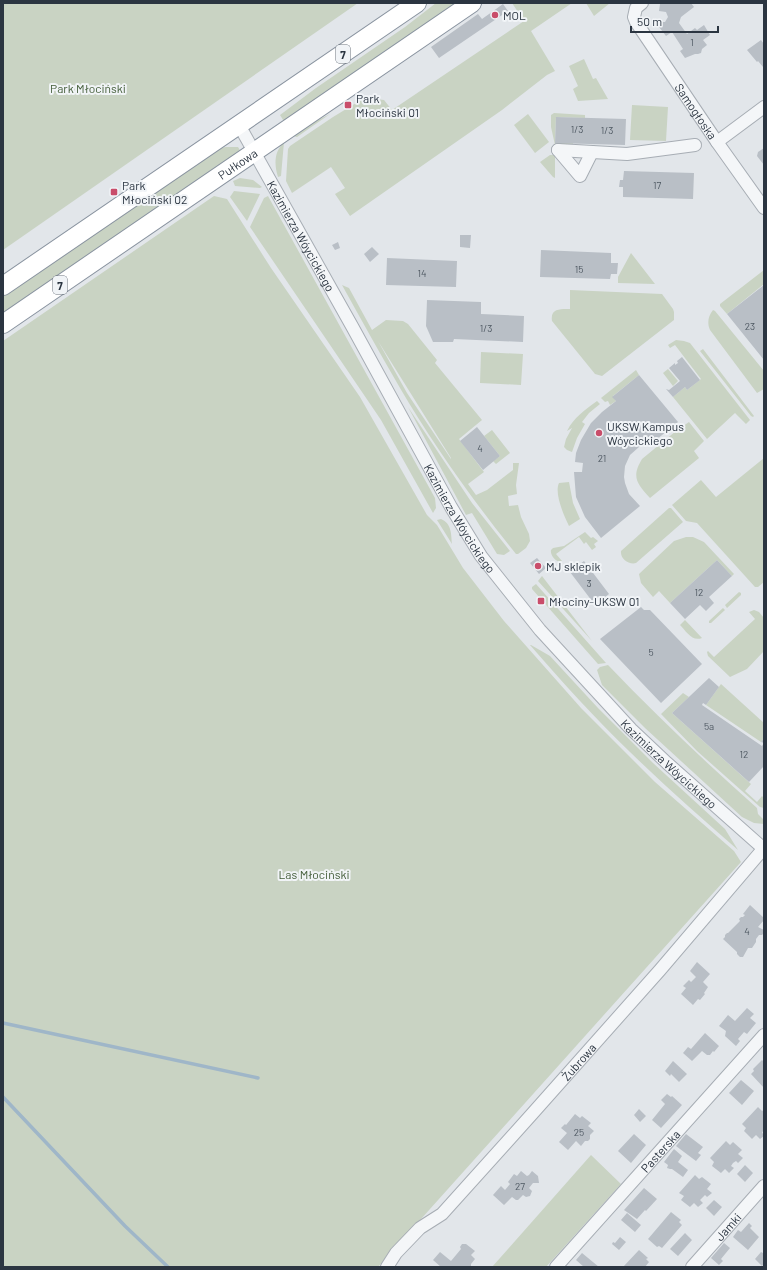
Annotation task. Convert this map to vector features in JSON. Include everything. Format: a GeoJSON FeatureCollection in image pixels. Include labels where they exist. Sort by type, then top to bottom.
{"type":"FeatureCollection","features":[{"type":"Feature","properties":{"kind":"highway","name":"7"},"geometry":{"type":"LineString","coordinates":[[3,286],[417,3]]}},
{"type":"Feature","properties":{"kind":"highway","name":"Pułkowa"},"geometry":{"type":"LineString","coordinates":[[3,324],[472,3]]}},
{"type":"Feature","properties":{"kind":"street","name":"Samogłoska"},"geometry":{"type":"LineString","coordinates":[[638,8],[636,22],[716,142],[764,208]]}},
{"type":"Feature","properties":{"kind":"street"},"geometry":{"type":"LineString","coordinates":[[716,142],[764,107]]}},
{"type":"Feature","properties":{"kind":"street","name":"Kazimierza Wóycickiego"},"geometry":{"type":"LineString","coordinates":[[239,125],[353,328],[454,513],[481,556],[540,630],[626,723],[667,763],[764,849]]}},
{"type":"Feature","properties":{"kind":"street"},"geometry":{"type":"LineString","coordinates":[[592,152],[627,154],[695,146]]}},
{"type":"Feature","properties":{"kind":"street","name":"Żubrowa"},"geometry":{"type":"LineString","coordinates":[[387,1267],[396,1253],[420,1228],[442,1214],[660,970],[764,849]]}},
{"type":"Feature","properties":{"kind":"street","name":"Pasterska"},"geometry":{"type":"LineString","coordinates":[[556,1267],[764,1035]]}},
{"type":"Feature","properties":{"kind":"street","name":"Jamki"},"geometry":{"type":"LineString","coordinates":[[692,1267],[764,1186]]}},
{"type":"Feature","properties":{"kind":"green space","name":"Park Młociński"},"geometry":{"type":"Polygon","coordinates":[[[3,3],[358,3],[3,250],[3,3]]]}},
{"type":"Feature","properties":{"kind":"green space"},"geometry":{"type":"Polygon","coordinates":[[[436,3],[460,3],[285,123],[280,115],[316,88],[405,27],[436,3]]]}},
{"type":"Feature","properties":{"kind":"green space"},"geometry":{"type":"Polygon","coordinates":[[[512,3],[572,3],[531,31],[555,71],[547,75],[502,110],[350,216],[335,194],[345,188],[331,167],[292,193],[286,181],[288,149],[290,146],[361,100],[367,98],[384,100],[392,110],[524,21],[512,3]]]}},
{"type":"Feature","properties":{"kind":"green space"},"geometry":{"type":"Polygon","coordinates":[[[586,3],[610,3],[594,16],[586,3]]]}},
{"type":"Feature","properties":{"kind":"green space"},"geometry":{"type":"Polygon","coordinates":[[[584,59],[593,79],[596,78],[608,99],[578,101],[573,89],[578,86],[569,66],[584,59]]]}},
{"type":"Feature","properties":{"kind":"green space"},"geometry":{"type":"Polygon","coordinates":[[[632,105],[668,107],[666,141],[630,140],[632,105]]]}},
{"type":"Feature","properties":{"kind":"green space"},"geometry":{"type":"Polygon","coordinates":[[[554,113],[585,115],[585,118],[556,117],[555,142],[573,143],[573,147],[555,145],[551,127],[551,115],[554,113]]]}},
{"type":"Feature","properties":{"kind":"green space"},"geometry":{"type":"Polygon","coordinates":[[[330,114],[297,137],[293,136],[310,124],[330,114]]]}},
{"type":"Feature","properties":{"kind":"green space"},"geometry":{"type":"Polygon","coordinates":[[[528,114],[549,142],[535,153],[514,125],[528,114]]]}},
{"type":"Feature","properties":{"kind":"green space"},"geometry":{"type":"Polygon","coordinates":[[[284,142],[281,176],[278,177],[276,158],[278,150],[284,142]]]}},
{"type":"Feature","properties":{"kind":"green space"},"geometry":{"type":"Polygon","coordinates":[[[238,147],[241,152],[3,316],[3,295],[220,148],[238,147]]]}},
{"type":"Feature","properties":{"kind":"green space"},"geometry":{"type":"Polygon","coordinates":[[[550,155],[555,155],[555,178],[540,162],[550,155]]]}},
{"type":"Feature","properties":{"kind":"green space"},"geometry":{"type":"Polygon","coordinates":[[[240,178],[253,180],[262,187],[235,186],[233,181],[240,178]]]}},
{"type":"Feature","properties":{"kind":"green space"},"geometry":{"type":"Polygon","coordinates":[[[234,191],[260,194],[247,221],[230,197],[234,191]]]}},
{"type":"Feature","properties":{"kind":"green space","name":"Las Młociński"},"geometry":{"type":"Polygon","coordinates":[[[214,196],[227,199],[271,268],[360,397],[427,515],[437,525],[463,568],[504,621],[581,708],[655,782],[734,851],[741,862],[378,1267],[3,1267],[3,341],[214,196]]]}},
{"type":"Feature","properties":{"kind":"green space"},"geometry":{"type":"Polygon","coordinates":[[[268,196],[435,498],[436,508],[433,513],[381,420],[250,227],[264,198],[268,196]]]}},
{"type":"Feature","properties":{"kind":"green space"},"geometry":{"type":"Polygon","coordinates":[[[631,253],[655,284],[618,283],[618,277],[631,253]]]}},
{"type":"Feature","properties":{"kind":"green space"},"geometry":{"type":"Polygon","coordinates":[[[764,270],[764,284],[727,314],[720,304],[764,270]]]}},
{"type":"Feature","properties":{"kind":"green space"},"geometry":{"type":"Polygon","coordinates":[[[342,285],[349,288],[372,330],[386,320],[403,321],[408,324],[437,360],[435,363],[482,420],[459,439],[484,472],[468,484],[476,495],[487,490],[513,470],[513,463],[519,463],[516,485],[517,494],[508,496],[509,506],[518,505],[521,517],[529,534],[530,541],[526,548],[518,554],[516,554],[455,473],[413,410],[342,285]],[[378,341],[407,393],[451,458],[378,341]]]}},
{"type":"Feature","properties":{"kind":"green space"},"geometry":{"type":"Polygon","coordinates":[[[570,290],[662,294],[673,309],[674,320],[602,376],[595,374],[552,321],[554,311],[560,309],[570,309],[570,290]]]}},
{"type":"Feature","properties":{"kind":"green space"},"geometry":{"type":"Polygon","coordinates":[[[713,310],[764,371],[764,389],[757,393],[710,330],[708,320],[713,310]]]}},
{"type":"Feature","properties":{"kind":"green space"},"geometry":{"type":"Polygon","coordinates":[[[676,340],[690,343],[750,420],[746,424],[735,413],[707,439],[673,397],[685,387],[687,390],[701,379],[675,345],[670,348],[668,345],[676,340]]]}},
{"type":"Feature","properties":{"kind":"green space"},"geometry":{"type":"Polygon","coordinates":[[[703,349],[754,416],[753,417],[700,351],[703,349]]]}},
{"type":"Feature","properties":{"kind":"green space"},"geometry":{"type":"Polygon","coordinates":[[[481,352],[523,354],[521,385],[480,383],[481,352]]]}},
{"type":"Feature","properties":{"kind":"green space"},"geometry":{"type":"Polygon","coordinates":[[[668,369],[678,381],[673,386],[663,373],[668,369]]]}},
{"type":"Feature","properties":{"kind":"green space"},"geometry":{"type":"Polygon","coordinates":[[[636,370],[639,375],[613,396],[616,401],[610,405],[608,401],[605,402],[601,398],[636,370]]]}},
{"type":"Feature","properties":{"kind":"green space"},"geometry":{"type":"Polygon","coordinates":[[[597,401],[600,404],[589,413],[582,422],[585,424],[577,438],[572,452],[567,450],[564,447],[566,439],[572,428],[567,431],[570,426],[580,414],[597,401]]]}},
{"type":"Feature","properties":{"kind":"green space"},"geometry":{"type":"Polygon","coordinates":[[[408,407],[472,503],[510,551],[504,555],[497,554],[472,513],[466,515],[408,407]]]}},
{"type":"Feature","properties":{"kind":"green space"},"geometry":{"type":"Polygon","coordinates":[[[689,422],[704,441],[694,451],[699,458],[650,498],[642,489],[636,476],[642,459],[689,422]]]}},
{"type":"Feature","properties":{"kind":"green space"},"geometry":{"type":"Polygon","coordinates":[[[492,430],[510,453],[496,464],[493,461],[500,456],[484,436],[492,430]]]}},
{"type":"Feature","properties":{"kind":"green space"},"geometry":{"type":"Polygon","coordinates":[[[764,458],[764,582],[758,587],[755,587],[697,523],[686,521],[672,505],[701,480],[716,497],[764,458]]]}},
{"type":"Feature","properties":{"kind":"green space"},"geometry":{"type":"Polygon","coordinates":[[[569,482],[573,503],[580,519],[569,526],[560,504],[558,487],[559,483],[569,482]]]}},
{"type":"Feature","properties":{"kind":"green space"},"geometry":{"type":"Polygon","coordinates":[[[669,508],[671,508],[683,522],[636,563],[631,563],[623,559],[621,551],[669,508]]]}},
{"type":"Feature","properties":{"kind":"green space"},"geometry":{"type":"Polygon","coordinates":[[[441,519],[449,526],[452,544],[437,520],[441,519]]]}},
{"type":"Feature","properties":{"kind":"green space"},"geometry":{"type":"Polygon","coordinates":[[[585,532],[591,538],[593,537],[598,541],[594,544],[596,547],[592,550],[586,542],[584,544],[579,537],[556,554],[562,561],[560,562],[553,558],[551,550],[553,548],[564,546],[585,532]]]}},
{"type":"Feature","properties":{"kind":"green space"},"geometry":{"type":"Polygon","coordinates":[[[686,537],[693,537],[704,542],[734,574],[732,576],[717,560],[670,603],[659,591],[653,597],[641,583],[639,574],[674,541],[686,537]]]}},
{"type":"Feature","properties":{"kind":"green space"},"geometry":{"type":"Polygon","coordinates":[[[542,576],[592,641],[538,581],[542,576]]]}},
{"type":"Feature","properties":{"kind":"green space"},"geometry":{"type":"Polygon","coordinates":[[[536,584],[606,663],[598,664],[532,589],[532,587],[536,584]]]}},
{"type":"Feature","properties":{"kind":"green space"},"geometry":{"type":"Polygon","coordinates":[[[739,592],[741,595],[727,608],[725,605],[739,592]]]}},
{"type":"Feature","properties":{"kind":"green space"},"geometry":{"type":"Polygon","coordinates":[[[723,608],[725,610],[711,623],[709,623],[709,621],[723,608]]]}},
{"type":"Feature","properties":{"kind":"green space"},"geometry":{"type":"Polygon","coordinates":[[[754,610],[759,612],[764,618],[764,651],[747,669],[730,677],[708,656],[707,652],[708,651],[714,657],[755,619],[749,612],[754,610]]]}},
{"type":"Feature","properties":{"kind":"green space"},"geometry":{"type":"Polygon","coordinates":[[[685,620],[702,638],[698,639],[692,637],[687,633],[680,625],[685,620]]]}},
{"type":"Feature","properties":{"kind":"green space"},"geometry":{"type":"Polygon","coordinates":[[[530,645],[550,656],[598,708],[653,763],[725,829],[738,850],[643,765],[579,700],[530,645]]]}},
{"type":"Feature","properties":{"kind":"green space"},"geometry":{"type":"Polygon","coordinates":[[[608,665],[681,738],[757,808],[758,814],[764,820],[764,824],[754,823],[742,817],[645,728],[602,685],[597,670],[600,667],[608,665]]]}},
{"type":"Feature","properties":{"kind":"green space"},"geometry":{"type":"Polygon","coordinates":[[[721,684],[764,723],[764,738],[761,742],[706,705],[721,684]]]}},
{"type":"Feature","properties":{"kind":"green space"},"geometry":{"type":"Polygon","coordinates":[[[683,693],[689,697],[672,713],[751,784],[745,791],[757,802],[762,796],[764,798],[764,808],[760,807],[697,751],[661,714],[683,693]]]}},
{"type":"Feature","properties":{"kind":"green space"},"geometry":{"type":"Polygon","coordinates":[[[591,1155],[621,1184],[546,1267],[492,1267],[591,1155]]]}},
{"type":"Feature","properties":{"kind":"building"},"geometry":{"type":"Polygon","coordinates":[[[691,3],[694,7],[681,17],[679,23],[687,34],[695,28],[697,30],[704,25],[710,35],[703,40],[707,45],[702,49],[701,53],[685,58],[680,51],[683,49],[672,32],[666,36],[659,27],[660,22],[665,22],[668,17],[666,12],[659,11],[660,4],[691,3]]]}},
{"type":"Feature","properties":{"kind":"building"},"geometry":{"type":"Polygon","coordinates":[[[503,4],[508,11],[439,58],[431,47],[478,14],[482,19],[503,4]]]}},
{"type":"Feature","properties":{"kind":"building"},"geometry":{"type":"Polygon","coordinates":[[[761,40],[764,44],[763,67],[747,50],[761,40]]]}},
{"type":"Feature","properties":{"kind":"building"},"geometry":{"type":"Polygon","coordinates":[[[556,117],[626,119],[625,145],[555,143],[556,117]]]}},
{"type":"Feature","properties":{"kind":"building"},"geometry":{"type":"Polygon","coordinates":[[[764,148],[764,165],[757,156],[758,152],[764,148]]]}},
{"type":"Feature","properties":{"kind":"building"},"geometry":{"type":"Polygon","coordinates":[[[624,171],[694,173],[693,199],[623,197],[623,187],[619,187],[620,180],[623,180],[624,171]]]}},
{"type":"Feature","properties":{"kind":"building"},"geometry":{"type":"Polygon","coordinates":[[[460,235],[471,235],[470,248],[460,247],[460,235]]]}},
{"type":"Feature","properties":{"kind":"building"},"geometry":{"type":"Polygon","coordinates":[[[338,242],[340,248],[335,250],[332,245],[338,242]]]}},
{"type":"Feature","properties":{"kind":"building"},"geometry":{"type":"Polygon","coordinates":[[[372,247],[379,254],[370,262],[364,254],[372,247]]]}},
{"type":"Feature","properties":{"kind":"building"},"geometry":{"type":"Polygon","coordinates":[[[541,250],[611,253],[611,263],[618,263],[617,274],[611,274],[610,279],[540,277],[541,250]]]}},
{"type":"Feature","properties":{"kind":"building"},"geometry":{"type":"Polygon","coordinates":[[[387,258],[457,261],[456,287],[386,285],[387,258]]]}},
{"type":"Feature","properties":{"kind":"building"},"geometry":{"type":"Polygon","coordinates":[[[764,285],[764,360],[727,314],[764,285]]]}},
{"type":"Feature","properties":{"kind":"building"},"geometry":{"type":"Polygon","coordinates":[[[427,300],[481,302],[481,314],[524,316],[523,342],[454,339],[453,342],[433,342],[426,326],[427,300]]]}},
{"type":"Feature","properties":{"kind":"building"},"geometry":{"type":"Polygon","coordinates":[[[682,357],[700,380],[687,390],[685,387],[673,397],[666,389],[669,390],[680,381],[669,368],[675,363],[675,365],[678,363],[677,361],[682,357]]]}},
{"type":"Feature","properties":{"kind":"building"},"geometry":{"type":"Polygon","coordinates":[[[639,375],[678,422],[651,444],[648,439],[630,455],[625,466],[625,483],[629,494],[640,506],[601,538],[585,517],[576,497],[574,472],[582,472],[583,463],[575,462],[576,453],[581,440],[591,423],[616,401],[612,397],[639,375]]]}},
{"type":"Feature","properties":{"kind":"building"},"geometry":{"type":"Polygon","coordinates":[[[477,427],[500,456],[483,470],[460,441],[477,427]]]}},
{"type":"Feature","properties":{"kind":"building","name":"MJ sklepik"},"geometry":{"type":"Polygon","coordinates":[[[537,558],[546,568],[539,574],[530,563],[537,558]]]}},
{"type":"Feature","properties":{"kind":"building"},"geometry":{"type":"Polygon","coordinates":[[[717,560],[732,576],[709,597],[714,603],[706,611],[700,605],[685,619],[670,603],[717,560]]]}},
{"type":"Feature","properties":{"kind":"building"},"geometry":{"type":"Polygon","coordinates":[[[584,561],[609,594],[595,605],[570,572],[584,561]]]}},
{"type":"Feature","properties":{"kind":"building"},"geometry":{"type":"Polygon","coordinates":[[[641,607],[644,610],[650,610],[702,664],[661,703],[600,639],[641,607]]]}},
{"type":"Feature","properties":{"kind":"building"},"geometry":{"type":"Polygon","coordinates":[[[709,678],[719,687],[706,705],[703,703],[702,705],[762,746],[764,743],[764,766],[749,782],[672,713],[709,678]]]}},
{"type":"Feature","properties":{"kind":"building"},"geometry":{"type":"Polygon","coordinates":[[[750,905],[764,918],[758,927],[764,930],[764,933],[759,935],[752,948],[748,948],[743,957],[740,957],[737,952],[723,939],[725,935],[740,921],[739,919],[745,915],[743,914],[750,905]]]}},
{"type":"Feature","properties":{"kind":"building"},"geometry":{"type":"Polygon","coordinates":[[[697,962],[710,974],[703,982],[708,987],[704,993],[705,994],[693,1005],[681,994],[686,988],[683,986],[689,980],[691,982],[696,977],[690,971],[697,962]]]}},
{"type":"Feature","properties":{"kind":"building"},"geometry":{"type":"Polygon","coordinates":[[[747,1008],[754,1014],[750,1018],[756,1023],[747,1034],[744,1032],[738,1039],[740,1041],[736,1046],[725,1036],[726,1031],[719,1026],[728,1015],[735,1021],[747,1008]]]}},
{"type":"Feature","properties":{"kind":"building"},"geometry":{"type":"Polygon","coordinates":[[[705,1033],[719,1046],[710,1055],[707,1055],[702,1051],[692,1061],[683,1053],[688,1047],[691,1049],[705,1033]]]}},
{"type":"Feature","properties":{"kind":"building"},"geometry":{"type":"Polygon","coordinates":[[[762,1060],[764,1060],[764,1088],[751,1074],[754,1071],[753,1069],[762,1060]]]}},
{"type":"Feature","properties":{"kind":"building"},"geometry":{"type":"Polygon","coordinates":[[[673,1061],[687,1074],[679,1082],[671,1074],[670,1076],[665,1071],[673,1061]]]}},
{"type":"Feature","properties":{"kind":"building"},"geometry":{"type":"Polygon","coordinates":[[[741,1080],[754,1091],[742,1105],[729,1093],[741,1080]]]}},
{"type":"Feature","properties":{"kind":"building"},"geometry":{"type":"Polygon","coordinates":[[[667,1094],[671,1097],[672,1096],[682,1105],[661,1128],[652,1120],[665,1104],[661,1100],[667,1094]]]}},
{"type":"Feature","properties":{"kind":"building"},"geometry":{"type":"Polygon","coordinates":[[[758,1107],[762,1111],[764,1110],[764,1131],[762,1132],[764,1136],[760,1139],[756,1135],[752,1139],[744,1131],[746,1128],[742,1124],[758,1107]]]}},
{"type":"Feature","properties":{"kind":"building"},"geometry":{"type":"Polygon","coordinates":[[[639,1109],[646,1116],[640,1122],[634,1115],[639,1109]]]}},
{"type":"Feature","properties":{"kind":"building"},"geometry":{"type":"Polygon","coordinates":[[[575,1114],[580,1118],[582,1116],[591,1123],[588,1126],[594,1131],[590,1135],[590,1139],[588,1141],[585,1141],[581,1146],[576,1141],[568,1150],[559,1142],[567,1133],[561,1128],[565,1124],[566,1125],[575,1114]]]}},
{"type":"Feature","properties":{"kind":"building"},"geometry":{"type":"Polygon","coordinates":[[[634,1134],[646,1145],[631,1163],[618,1151],[634,1134]]]}},
{"type":"Feature","properties":{"kind":"building"},"geometry":{"type":"Polygon","coordinates":[[[686,1134],[703,1147],[698,1153],[701,1155],[696,1161],[676,1146],[686,1134]]]}},
{"type":"Feature","properties":{"kind":"building"},"geometry":{"type":"Polygon","coordinates":[[[726,1141],[730,1145],[733,1142],[742,1150],[738,1154],[743,1158],[738,1163],[736,1161],[733,1163],[731,1166],[734,1168],[729,1173],[725,1169],[721,1173],[712,1166],[714,1162],[710,1158],[726,1141]]]}},
{"type":"Feature","properties":{"kind":"building"},"geometry":{"type":"Polygon","coordinates":[[[674,1149],[682,1156],[678,1162],[688,1170],[683,1177],[672,1169],[667,1168],[668,1165],[664,1162],[674,1149]]]}},
{"type":"Feature","properties":{"kind":"building"},"geometry":{"type":"Polygon","coordinates":[[[745,1165],[753,1173],[745,1182],[737,1174],[745,1165]]]}},
{"type":"Feature","properties":{"kind":"building"},"geometry":{"type":"Polygon","coordinates":[[[521,1171],[527,1176],[532,1171],[538,1176],[539,1183],[533,1183],[529,1188],[532,1191],[530,1196],[526,1197],[523,1195],[518,1200],[512,1197],[504,1205],[493,1195],[501,1186],[505,1190],[510,1184],[508,1182],[514,1174],[517,1176],[521,1171]]]}},
{"type":"Feature","properties":{"kind":"building"},"geometry":{"type":"Polygon","coordinates":[[[695,1175],[699,1179],[702,1177],[711,1184],[707,1189],[712,1193],[707,1197],[705,1195],[700,1200],[703,1203],[698,1207],[694,1203],[690,1207],[681,1200],[684,1196],[679,1193],[695,1175]]]}},
{"type":"Feature","properties":{"kind":"building"},"geometry":{"type":"Polygon","coordinates":[[[644,1188],[657,1199],[637,1219],[624,1210],[644,1188]]]}},
{"type":"Feature","properties":{"kind":"building"},"geometry":{"type":"Polygon","coordinates":[[[714,1200],[722,1207],[714,1216],[706,1208],[714,1200]]]}},
{"type":"Feature","properties":{"kind":"building"},"geometry":{"type":"Polygon","coordinates":[[[671,1212],[681,1220],[679,1222],[682,1225],[662,1248],[659,1246],[657,1247],[648,1239],[671,1212]]]}},
{"type":"Feature","properties":{"kind":"building"},"geometry":{"type":"Polygon","coordinates":[[[627,1213],[641,1225],[635,1232],[621,1220],[627,1213]]]}},
{"type":"Feature","properties":{"kind":"building"},"geometry":{"type":"Polygon","coordinates":[[[749,1223],[752,1226],[750,1228],[759,1237],[748,1250],[733,1237],[738,1230],[741,1232],[749,1223]]]}},
{"type":"Feature","properties":{"kind":"building"},"geometry":{"type":"Polygon","coordinates":[[[685,1233],[692,1240],[678,1256],[670,1249],[685,1233]]]}},
{"type":"Feature","properties":{"kind":"building"},"geometry":{"type":"Polygon","coordinates":[[[620,1237],[626,1242],[619,1250],[612,1244],[613,1242],[615,1243],[620,1237]]]}},
{"type":"Feature","properties":{"kind":"building"},"geometry":{"type":"Polygon","coordinates":[[[724,1243],[730,1248],[721,1259],[723,1261],[719,1265],[711,1258],[724,1243]]]}},
{"type":"Feature","properties":{"kind":"building"},"geometry":{"type":"Polygon","coordinates":[[[462,1244],[466,1244],[475,1251],[471,1255],[475,1259],[471,1264],[471,1267],[441,1267],[433,1260],[440,1252],[451,1261],[461,1249],[460,1247],[462,1244]]]}},
{"type":"Feature","properties":{"kind":"building"},"geometry":{"type":"Polygon","coordinates":[[[639,1250],[648,1258],[646,1259],[649,1262],[645,1267],[623,1267],[639,1250]]]}},
{"type":"Feature","properties":{"kind":"building"},"geometry":{"type":"Polygon","coordinates":[[[764,1251],[764,1264],[762,1266],[755,1259],[761,1252],[763,1253],[764,1251]]]}},
{"type":"Feature","properties":{"kind":"building"},"geometry":{"type":"Polygon","coordinates":[[[582,1253],[599,1267],[584,1267],[576,1260],[582,1253]]]}},
{"type":"Feature","properties":{"kind":"waterway"},"geometry":{"type":"LineString","coordinates":[[3,1023],[258,1078]]}},
{"type":"Feature","properties":{"kind":"waterway"},"geometry":{"type":"LineString","coordinates":[[3,1097],[125,1226],[168,1267]]}},
{"type":"Feature","properties":{"kind":"place","name":"MOL"},"geometry":{"type":"Point","coordinates":[495,15]}},
{"type":"Feature","properties":{"kind":"place","name":"Park Młociński 01"},"geometry":{"type":"Point","coordinates":[348,105]}},
{"type":"Feature","properties":{"kind":"place","name":"Park Młociński 02"},"geometry":{"type":"Point","coordinates":[114,192]}},
{"type":"Feature","properties":{"kind":"place","name":"UKSW Kampus Wóycickiego"},"geometry":{"type":"Point","coordinates":[599,433]}},
{"type":"Feature","properties":{"kind":"place","name":"MJ sklepik"},"geometry":{"type":"Point","coordinates":[538,566]}},
{"type":"Feature","properties":{"kind":"place","name":"Młociny-UKSW 01"},"geometry":{"type":"Point","coordinates":[541,601]}}]}
